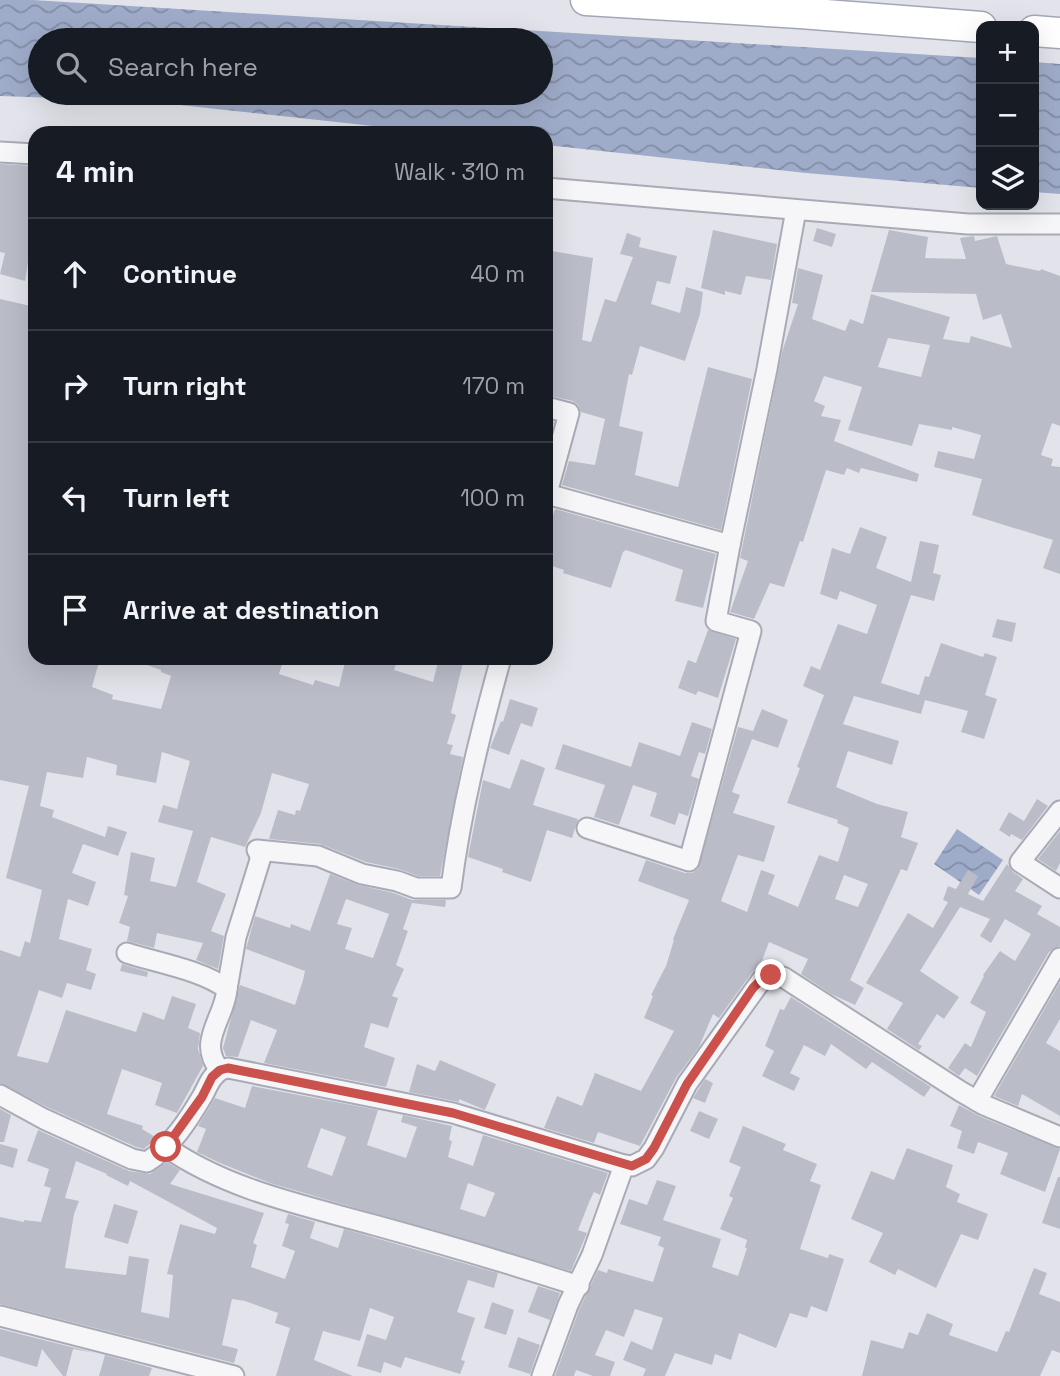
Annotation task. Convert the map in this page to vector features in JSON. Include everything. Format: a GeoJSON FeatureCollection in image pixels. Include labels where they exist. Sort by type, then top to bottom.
{"type":"FeatureCollection","features":[{"type":"Feature","properties":{"kind":"main road"},"geometry":{"type":"LineString","coordinates":[[586,0],[800,6],[976,26]]}},
{"type":"Feature","properties":{"kind":"main road"},"geometry":{"type":"LineString","coordinates":[[1039,31],[1060,33]]}},
{"type":"Feature","properties":{"kind":"street"},"geometry":{"type":"LineString","coordinates":[[0,152],[28,154]]}},
{"type":"Feature","properties":{"kind":"street"},"geometry":{"type":"LineString","coordinates":[[553,189],[968,224],[1060,224]]}},
{"type":"Feature","properties":{"kind":"street"},"geometry":{"type":"LineString","coordinates":[[587,828],[689,861],[751,631],[716,621],[796,210]]}},
{"type":"Feature","properties":{"kind":"street"},"geometry":{"type":"LineString","coordinates":[[553,409],[569,413],[553,470]]}},
{"type":"Feature","properties":{"kind":"street"},"geometry":{"type":"LineString","coordinates":[[553,497],[730,545]]}},
{"type":"Feature","properties":{"kind":"street"},"geometry":{"type":"LineString","coordinates":[[220,1070],[209,1051],[226,998],[236,937],[260,860],[258,850],[318,856],[362,874],[416,888],[451,888],[463,804],[499,665]]}},
{"type":"Feature","properties":{"kind":"street"},"geometry":{"type":"LineString","coordinates":[[1060,811],[1020,863],[1060,888]]}},
{"type":"Feature","properties":{"kind":"street"},"geometry":{"type":"LineString","coordinates":[[127,953],[200,975],[227,989]]}},
{"type":"Feature","properties":{"kind":"street"},"geometry":{"type":"LineString","coordinates":[[977,1101],[1060,957]]}},
{"type":"Feature","properties":{"kind":"street"},"geometry":{"type":"LineString","coordinates":[[0,1095],[44,1119],[132,1159],[147,1162],[166,1147],[202,1097],[212,1077],[220,1070],[228,1068],[453,1113],[632,1166],[646,1159],[687,1084],[753,988],[763,978],[771,975],[783,977],[801,988],[977,1101],[1060,1138]]}},
{"type":"Feature","properties":{"kind":"street"},"geometry":{"type":"LineString","coordinates":[[166,1147],[187,1161],[251,1189],[309,1208],[504,1261],[579,1286]]}},
{"type":"Feature","properties":{"kind":"street"},"geometry":{"type":"LineString","coordinates":[[542,1376],[568,1305],[592,1255],[624,1165]]}},
{"type":"Feature","properties":{"kind":"street"},"geometry":{"type":"LineString","coordinates":[[0,1316],[234,1376]]}},
{"type":"Feature","properties":{"kind":"water"},"geometry":{"type":"Polygon","coordinates":[[[0,0],[491,28],[28,28],[28,97],[0,96],[0,0]]]}},
{"type":"Feature","properties":{"kind":"water"},"geometry":{"type":"Polygon","coordinates":[[[553,32],[976,58],[976,188],[806,173],[553,146],[553,126],[373,126],[180,105],[553,105],[553,32]]]}},
{"type":"Feature","properties":{"kind":"water"},"geometry":{"type":"Polygon","coordinates":[[[1039,62],[1060,64],[1060,194],[1039,192],[1039,62]]]}},
{"type":"Feature","properties":{"kind":"water"},"geometry":{"type":"Polygon","coordinates":[[[957,829],[1003,860],[979,895],[934,864],[957,829]]]}},
{"type":"Feature","properties":{"kind":"building"},"geometry":{"type":"Polygon","coordinates":[[[0,164],[28,166],[28,263],[25,281],[0,274],[5,253],[0,252],[0,164]]]}},
{"type":"Feature","properties":{"kind":"building"},"geometry":{"type":"Polygon","coordinates":[[[817,228],[836,234],[832,247],[813,241],[817,228]]]}},
{"type":"Feature","properties":{"kind":"building"},"geometry":{"type":"Polygon","coordinates":[[[713,230],[777,244],[771,280],[746,276],[741,295],[725,291],[725,295],[701,288],[713,230]]]}},
{"type":"Feature","properties":{"kind":"building"},"geometry":{"type":"Polygon","coordinates":[[[889,230],[928,237],[925,258],[966,259],[960,238],[974,236],[975,241],[997,236],[1006,264],[1040,271],[1041,269],[1060,276],[1060,426],[1052,423],[1041,455],[1053,459],[1051,466],[1060,467],[1060,574],[1043,568],[1053,540],[972,515],[982,479],[934,467],[938,451],[974,459],[981,435],[952,427],[952,430],[919,424],[912,446],[848,430],[862,387],[824,376],[814,401],[825,406],[821,416],[841,420],[834,441],[919,474],[917,482],[861,468],[859,473],[847,468],[844,475],[826,470],[803,542],[800,541],[784,587],[770,583],[754,619],[730,612],[748,561],[740,558],[782,352],[798,304],[792,303],[798,268],[823,275],[812,319],[845,331],[850,319],[863,324],[871,294],[950,317],[943,339],[969,343],[971,336],[1012,348],[1001,314],[983,320],[976,294],[871,292],[889,230]],[[888,338],[878,367],[921,377],[930,345],[888,338]]]}},
{"type":"Feature","properties":{"kind":"building"},"geometry":{"type":"Polygon","coordinates":[[[627,233],[641,238],[639,247],[677,256],[670,284],[657,281],[651,304],[680,313],[686,287],[703,292],[700,314],[685,361],[640,346],[632,375],[629,374],[619,426],[643,432],[635,475],[678,487],[708,367],[752,379],[721,530],[562,485],[569,461],[595,465],[605,419],[581,412],[573,401],[553,397],[553,251],[593,258],[582,340],[591,342],[605,299],[616,302],[633,257],[620,254],[627,233]]]}},
{"type":"Feature","properties":{"kind":"building"},"geometry":{"type":"Polygon","coordinates":[[[0,299],[28,305],[28,665],[98,665],[92,687],[113,695],[112,699],[161,709],[171,676],[147,665],[282,665],[279,674],[313,685],[315,680],[339,687],[344,665],[396,665],[394,670],[433,682],[437,665],[462,665],[451,713],[456,715],[447,744],[453,745],[450,754],[463,757],[440,876],[418,876],[366,862],[320,844],[269,839],[278,810],[295,815],[296,810],[300,811],[309,784],[272,773],[261,813],[245,847],[211,837],[197,882],[226,894],[211,931],[224,936],[218,969],[196,960],[203,943],[157,933],[154,948],[127,941],[130,927],[119,923],[128,896],[124,895],[131,852],[155,858],[150,881],[176,887],[193,831],[158,822],[163,805],[177,809],[190,761],[162,752],[156,783],[116,775],[117,765],[87,757],[83,778],[47,772],[40,806],[54,810],[52,817],[105,837],[108,826],[127,832],[118,856],[83,844],[72,873],[96,882],[88,906],[68,899],[59,939],[92,949],[86,970],[96,974],[91,990],[67,983],[62,998],[39,990],[17,1056],[48,1063],[66,1010],[136,1032],[143,1012],[164,1020],[172,996],[196,1004],[188,1028],[200,1033],[198,1049],[203,1066],[177,1113],[155,1105],[162,1083],[122,1069],[107,1114],[143,1126],[142,1129],[157,1138],[144,1149],[49,1108],[0,1083],[0,950],[20,957],[25,941],[30,943],[42,890],[6,878],[29,786],[0,780],[0,299]]]}},
{"type":"Feature","properties":{"kind":"building"},"geometry":{"type":"Polygon","coordinates":[[[555,509],[716,554],[703,608],[675,601],[683,570],[626,550],[611,588],[563,573],[564,570],[553,566],[555,509]]]}},
{"type":"Feature","properties":{"kind":"building"},"geometry":{"type":"Polygon","coordinates":[[[860,527],[887,537],[876,568],[911,582],[920,541],[939,545],[933,573],[941,575],[934,601],[911,595],[881,683],[919,695],[925,676],[929,677],[941,643],[983,657],[985,653],[997,657],[985,695],[997,699],[984,739],[961,732],[968,711],[925,700],[921,714],[854,696],[843,724],[899,741],[892,765],[848,751],[836,787],[877,804],[908,812],[901,837],[918,843],[907,871],[901,869],[850,980],[864,988],[855,1005],[831,994],[801,974],[808,959],[769,942],[760,966],[753,971],[719,1018],[713,1014],[699,1047],[676,1078],[640,1146],[598,1132],[594,1143],[544,1128],[557,1096],[582,1106],[595,1073],[641,1091],[674,1031],[644,1018],[689,900],[638,881],[646,860],[685,873],[698,869],[738,727],[753,731],[762,709],[788,720],[778,748],[752,739],[732,792],[740,795],[733,813],[775,826],[764,862],[738,855],[721,901],[747,912],[761,870],[775,875],[768,894],[798,907],[819,855],[838,862],[849,828],[837,823],[838,820],[787,803],[800,768],[797,767],[824,695],[803,686],[811,666],[820,670],[838,624],[867,634],[877,605],[840,591],[837,600],[820,594],[832,548],[850,554],[860,527]],[[844,875],[835,899],[858,907],[868,884],[844,875]]]}},
{"type":"Feature","properties":{"kind":"building"},"geometry":{"type":"Polygon","coordinates":[[[997,619],[1016,623],[1012,642],[992,637],[997,619]]]}},
{"type":"Feature","properties":{"kind":"building"},"geometry":{"type":"Polygon","coordinates":[[[708,630],[736,639],[718,698],[698,691],[696,695],[678,688],[688,660],[696,663],[708,630]]]}},
{"type":"Feature","properties":{"kind":"building"},"geometry":{"type":"Polygon","coordinates":[[[510,699],[538,708],[532,727],[521,723],[509,755],[490,748],[501,721],[503,722],[510,699]]]}},
{"type":"Feature","properties":{"kind":"building"},"geometry":{"type":"Polygon","coordinates":[[[692,722],[712,729],[705,754],[699,752],[691,776],[699,779],[688,816],[679,813],[675,825],[650,816],[657,793],[633,785],[619,825],[594,817],[605,785],[555,769],[563,744],[631,767],[639,742],[680,756],[692,722]]]}},
{"type":"Feature","properties":{"kind":"building"},"geometry":{"type":"Polygon","coordinates":[[[521,759],[545,768],[533,805],[578,819],[572,838],[547,830],[531,882],[468,857],[483,780],[510,789],[521,759]]]}},
{"type":"Feature","properties":{"kind":"building"},"geometry":{"type":"Polygon","coordinates":[[[1037,799],[1048,806],[1022,840],[999,830],[1009,812],[1024,821],[1037,799]]]}},
{"type":"Feature","properties":{"kind":"building"},"geometry":{"type":"Polygon","coordinates":[[[1060,831],[1060,863],[1056,871],[1038,859],[1060,831]]]}},
{"type":"Feature","properties":{"kind":"building"},"geometry":{"type":"Polygon","coordinates":[[[1007,864],[1023,879],[1015,891],[1042,906],[1037,914],[1060,927],[1060,946],[1049,952],[977,1076],[965,1068],[959,1076],[948,1068],[965,1043],[971,1047],[986,1012],[970,1003],[983,975],[1000,951],[1015,961],[1031,934],[1005,919],[991,943],[980,936],[990,919],[960,907],[920,971],[959,997],[944,1019],[937,1014],[918,1044],[922,1046],[919,1050],[887,1029],[903,1003],[866,983],[908,913],[933,928],[948,902],[943,900],[948,886],[956,889],[968,870],[978,876],[968,894],[983,901],[1007,864]]]}},
{"type":"Feature","properties":{"kind":"building"},"geometry":{"type":"Polygon","coordinates":[[[330,874],[412,900],[446,900],[445,907],[412,903],[403,929],[408,931],[396,965],[404,969],[392,996],[398,998],[388,1028],[371,1023],[364,1047],[395,1058],[386,1087],[264,1063],[277,1030],[251,1020],[238,1057],[226,1056],[223,1048],[240,985],[295,1005],[305,971],[246,949],[255,916],[290,928],[291,924],[310,931],[330,874]],[[346,899],[337,924],[352,928],[345,949],[373,958],[389,914],[346,899]]]}},
{"type":"Feature","properties":{"kind":"building"},"geometry":{"type":"Polygon","coordinates":[[[122,964],[148,972],[147,977],[120,971],[122,964]]]}},
{"type":"Feature","properties":{"kind":"building"},"geometry":{"type":"Polygon","coordinates":[[[1060,982],[1060,1019],[1046,1043],[1060,1051],[1060,1116],[1022,1094],[1018,1106],[994,1096],[1060,982]]]}},
{"type":"Feature","properties":{"kind":"building"},"geometry":{"type":"Polygon","coordinates":[[[791,997],[931,1087],[924,1097],[872,1062],[866,1069],[831,1044],[825,1056],[804,1045],[790,1073],[800,1078],[794,1091],[762,1076],[774,1051],[765,1046],[780,1009],[784,1010],[791,997]]]}},
{"type":"Feature","properties":{"kind":"building"},"geometry":{"type":"Polygon","coordinates":[[[440,1060],[496,1084],[485,1110],[459,1099],[459,1102],[409,1092],[417,1064],[435,1071],[440,1060]]]}},
{"type":"Feature","properties":{"kind":"building"},"geometry":{"type":"Polygon","coordinates":[[[705,1079],[713,1083],[705,1103],[693,1098],[705,1079]]]}},
{"type":"Feature","properties":{"kind":"building"},"geometry":{"type":"Polygon","coordinates":[[[252,1086],[378,1110],[367,1145],[406,1158],[417,1127],[401,1122],[403,1115],[452,1126],[448,1157],[473,1166],[483,1135],[608,1173],[600,1195],[594,1192],[578,1230],[587,1233],[571,1271],[270,1183],[197,1152],[206,1129],[198,1126],[215,1098],[245,1108],[252,1086]],[[321,1128],[307,1167],[332,1176],[346,1137],[321,1128]],[[468,1183],[460,1209],[485,1217],[495,1193],[468,1183]]]}},
{"type":"Feature","properties":{"kind":"building"},"geometry":{"type":"Polygon","coordinates":[[[959,1105],[1060,1149],[1045,1192],[1000,1174],[1008,1153],[978,1142],[974,1154],[957,1148],[962,1131],[950,1126],[959,1105]]]}},
{"type":"Feature","properties":{"kind":"building"},"geometry":{"type":"Polygon","coordinates":[[[0,1109],[11,1115],[4,1142],[0,1142],[0,1109]]]}},
{"type":"Feature","properties":{"kind":"building"},"geometry":{"type":"Polygon","coordinates":[[[699,1111],[718,1119],[709,1139],[690,1131],[699,1111]]]}},
{"type":"Feature","properties":{"kind":"building"},"geometry":{"type":"Polygon","coordinates":[[[743,1126],[786,1144],[783,1150],[817,1164],[810,1181],[821,1185],[800,1249],[828,1258],[829,1254],[844,1259],[827,1312],[811,1306],[807,1318],[790,1313],[776,1348],[739,1333],[731,1360],[715,1354],[712,1365],[675,1353],[665,1376],[643,1376],[646,1369],[623,1360],[631,1341],[652,1350],[663,1318],[635,1309],[624,1337],[606,1330],[595,1355],[615,1362],[610,1376],[593,1376],[576,1370],[574,1376],[555,1376],[579,1310],[598,1270],[607,1273],[608,1269],[653,1282],[664,1248],[658,1245],[661,1237],[620,1224],[629,1199],[647,1205],[657,1180],[676,1186],[663,1220],[721,1239],[712,1267],[738,1276],[747,1240],[720,1229],[733,1198],[729,1196],[741,1167],[729,1162],[743,1126]]]}},
{"type":"Feature","properties":{"kind":"building"},"geometry":{"type":"Polygon","coordinates":[[[38,1130],[129,1171],[150,1174],[167,1162],[180,1170],[170,1184],[264,1213],[253,1243],[257,1245],[251,1267],[285,1279],[295,1251],[282,1246],[289,1224],[285,1223],[288,1214],[315,1222],[310,1238],[338,1248],[344,1229],[498,1273],[494,1288],[468,1280],[457,1312],[475,1318],[461,1360],[465,1361],[460,1374],[405,1357],[401,1368],[384,1362],[381,1373],[357,1366],[367,1334],[386,1340],[394,1317],[370,1308],[360,1341],[323,1331],[314,1360],[353,1376],[276,1376],[290,1328],[275,1323],[278,1313],[245,1301],[232,1299],[222,1345],[238,1349],[234,1363],[0,1304],[0,1217],[41,1222],[51,1188],[44,1186],[49,1169],[27,1161],[38,1130]],[[76,1161],[65,1198],[79,1201],[74,1214],[65,1268],[126,1275],[129,1256],[149,1259],[141,1312],[169,1318],[173,1275],[167,1274],[180,1224],[215,1234],[217,1228],[130,1181],[128,1186],[76,1161]]]}},
{"type":"Feature","properties":{"kind":"building"},"geometry":{"type":"Polygon","coordinates":[[[0,1144],[18,1149],[13,1168],[0,1164],[0,1144]]]}},
{"type":"Feature","properties":{"kind":"building"},"geometry":{"type":"Polygon","coordinates":[[[907,1148],[953,1165],[946,1187],[960,1194],[957,1202],[988,1214],[978,1240],[961,1234],[936,1288],[898,1269],[895,1275],[869,1262],[883,1233],[851,1219],[871,1171],[894,1180],[907,1148]]]}},
{"type":"Feature","properties":{"kind":"building"},"geometry":{"type":"Polygon","coordinates":[[[1060,1177],[1060,1229],[1042,1223],[1060,1177]]]}},
{"type":"Feature","properties":{"kind":"building"},"geometry":{"type":"Polygon","coordinates":[[[114,1204],[138,1211],[128,1244],[104,1237],[114,1204]]]}},
{"type":"Feature","properties":{"kind":"building"},"geometry":{"type":"Polygon","coordinates":[[[1034,1268],[1047,1273],[1039,1294],[1060,1302],[1060,1353],[1052,1350],[1040,1376],[862,1376],[871,1340],[903,1349],[909,1332],[918,1335],[927,1313],[953,1324],[949,1335],[997,1352],[1006,1331],[1009,1332],[1034,1268]]]}},
{"type":"Feature","properties":{"kind":"building"},"geometry":{"type":"Polygon","coordinates":[[[538,1286],[560,1293],[550,1320],[528,1312],[538,1286]]]}},
{"type":"Feature","properties":{"kind":"building"},"geometry":{"type":"Polygon","coordinates":[[[492,1302],[514,1310],[506,1335],[484,1328],[492,1302]]]}},
{"type":"Feature","properties":{"kind":"building"},"geometry":{"type":"Polygon","coordinates":[[[0,1329],[95,1353],[73,1349],[66,1376],[63,1376],[42,1349],[37,1367],[0,1356],[0,1329]]]}},
{"type":"Feature","properties":{"kind":"building"},"geometry":{"type":"Polygon","coordinates":[[[518,1337],[540,1345],[530,1374],[508,1367],[518,1337]]]}},
{"type":"Feature","properties":{"kind":"building"},"geometry":{"type":"Polygon","coordinates":[[[105,1355],[152,1368],[149,1376],[99,1376],[105,1355]]]}},
{"type":"Feature","properties":{"kind":"route"},"geometry":{"type":"LineString","coordinates":[[166,1147],[202,1097],[212,1077],[220,1070],[228,1068],[453,1113],[632,1166],[646,1159],[687,1084],[723,1031],[753,988],[763,978],[771,975]]}}]}
